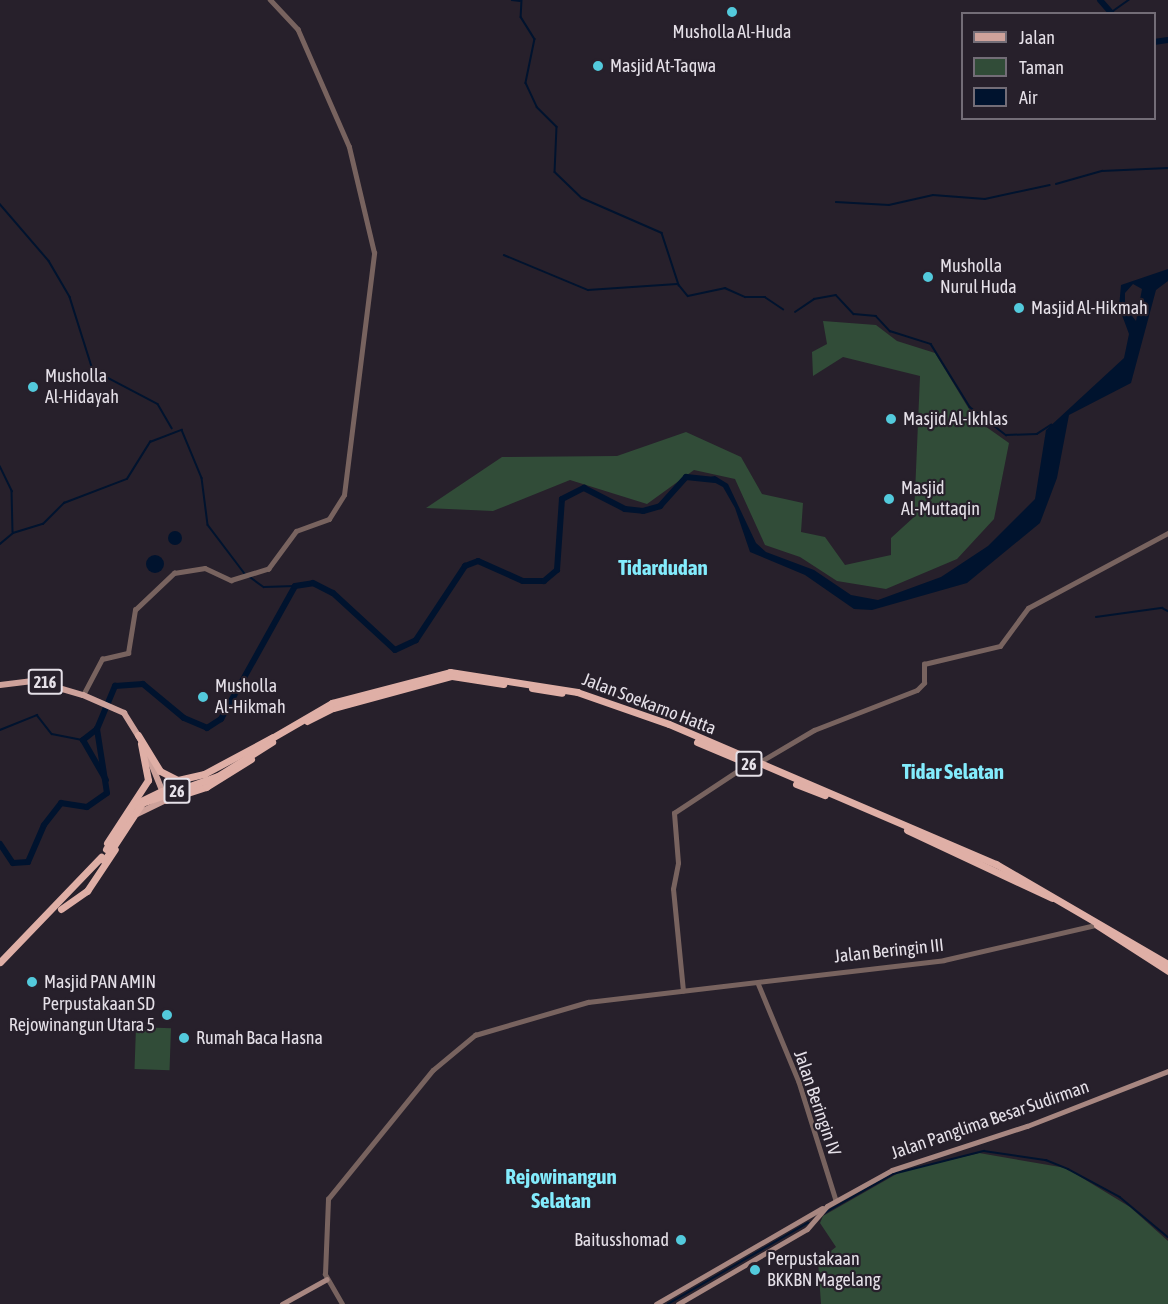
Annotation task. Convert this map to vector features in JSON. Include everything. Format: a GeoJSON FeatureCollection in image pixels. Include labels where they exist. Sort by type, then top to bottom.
{"type":"FeatureCollection","features":[{"type":"Feature","properties":{"kind":"highway","name":"Jalan Soekarno Hatta"},"geometry":{"type":"LineString","coordinates":[[458,674],[585,699],[793,780]]}},
{"type":"Feature","properties":{"kind":"highway","name":"Jalan Soekarno Hatta"},"geometry":{"type":"LineString","coordinates":[[102,859],[140,799],[208,776],[335,707],[458,674],[585,694],[758,763],[992,868],[1168,964]]}},
{"type":"Feature","properties":{"kind":"highway"},"geometry":{"type":"LineString","coordinates":[[138,735],[160,771],[178,780],[204,774],[273,739]]}},
{"type":"Feature","properties":{"kind":"highway"},"geometry":{"type":"LineString","coordinates":[[102,859],[148,780],[138,735]]}},
{"type":"Feature","properties":{"kind":"highway"},"geometry":{"type":"LineString","coordinates":[[166,800],[217,782],[273,739]]}},
{"type":"Feature","properties":{"kind":"highway"},"geometry":{"type":"LineString","coordinates":[[61,909],[96,880],[125,831]]}},
{"type":"Feature","properties":{"kind":"highway","name":"26"},"geometry":{"type":"LineString","coordinates":[[27,936],[61,909],[102,859]]}},
{"type":"Feature","properties":{"kind":"highway","name":"26"},"geometry":{"type":"LineString","coordinates":[[0,962],[102,859]]}},
{"type":"Feature","properties":{"kind":"highway","name":"Jalan Soekarno Hatta"},"geometry":{"type":"LineString","coordinates":[[1098,924],[1168,971]]}},
{"type":"Feature","properties":{"kind":"main road","name":"216"},"geometry":{"type":"LineString","coordinates":[[0,685],[35,681],[113,706],[138,735],[166,800]]}},
{"type":"Feature","properties":{"kind":"main road"},"geometry":{"type":"LineString","coordinates":[[125,831],[143,808],[166,800]]}},
{"type":"Feature","properties":{"kind":"main road","name":"Jalan Panglima Besar Sudirman"},"geometry":{"type":"LineString","coordinates":[[656,1304],[807,1216],[892,1170],[1028,1126],[1168,1071]]}},
{"type":"Feature","properties":{"kind":"main road","name":"Jalan Panglima Besar Sudirman"},"geometry":{"type":"LineString","coordinates":[[678,1304],[776,1247],[813,1221],[827,1206]]}},
{"type":"Feature","properties":{"kind":"main road"},"geometry":{"type":"LineString","coordinates":[[807,1216],[813,1221]]}},
{"type":"Feature","properties":{"kind":"main road"},"geometry":{"type":"LineString","coordinates":[[771,1238],[776,1247]]}},
{"type":"Feature","properties":{"kind":"main road"},"geometry":{"type":"LineString","coordinates":[[282,1304],[327,1279]]}},
{"type":"Feature","properties":{"kind":"street"},"geometry":{"type":"LineString","coordinates":[[86,696],[102,659],[128,652],[135,610],[174,573],[200,567],[227,580],[268,569],[296,531],[329,519],[341,504],[374,253],[349,147],[298,30],[270,0]]}},
{"type":"Feature","properties":{"kind":"street"},"geometry":{"type":"LineString","coordinates":[[758,763],[794,739],[917,690],[924,683],[924,664],[1000,646],[1028,608],[1168,533]]}},
{"type":"Feature","properties":{"kind":"street"},"geometry":{"type":"LineString","coordinates":[[683,991],[673,889],[678,863],[674,813],[748,764]]}},
{"type":"Feature","properties":{"kind":"street","name":"Jalan Beringin III"},"geometry":{"type":"LineString","coordinates":[[327,1279],[328,1199],[433,1070],[462,1043],[542,1011],[758,982],[798,973],[960,957],[1098,924]]}},
{"type":"Feature","properties":{"kind":"street","name":"Jalan Beringin IV"},"geometry":{"type":"LineString","coordinates":[[758,982],[799,1082],[836,1200]]}},
{"type":"Feature","properties":{"kind":"street"},"geometry":{"type":"LineString","coordinates":[[327,1279],[342,1304]]}},
{"type":"Feature","properties":{"kind":"green space"},"geometry":{"type":"Polygon","coordinates":[[[823,321],[876,325],[897,341],[935,353],[975,419],[1009,443],[994,519],[957,559],[886,589],[837,581],[800,557],[765,545],[735,479],[694,470],[647,504],[570,480],[493,511],[426,508],[502,457],[617,456],[686,432],[741,457],[762,494],[803,503],[801,532],[825,537],[845,565],[891,555],[891,538],[914,517],[920,376],[843,357],[813,376],[812,352],[827,344],[823,321]]]}},
{"type":"Feature","properties":{"kind":"green space"},"geometry":{"type":"Polygon","coordinates":[[[136,1027],[171,1028],[170,1070],[135,1069],[136,1027]]]}},
{"type":"Feature","properties":{"kind":"green space"},"geometry":{"type":"Polygon","coordinates":[[[979,1153],[1066,1168],[1130,1207],[1168,1241],[1168,1304],[821,1304],[818,1261],[836,1247],[820,1223],[823,1216],[900,1172],[979,1153]]]}},
{"type":"Feature","properties":{"kind":"water"},"geometry":{"type":"Polygon","coordinates":[[[1168,269],[1168,281],[1156,290],[1131,383],[1069,415],[1057,478],[1040,523],[967,583],[872,610],[854,609],[805,575],[750,552],[735,508],[723,487],[706,478],[715,476],[728,484],[756,543],[766,552],[814,570],[851,595],[878,600],[941,577],[988,546],[1035,499],[1046,430],[1124,358],[1129,334],[1119,307],[1121,285],[1168,269]],[[1133,284],[1125,293],[1125,307],[1136,321],[1142,289],[1133,284]]]}},
{"type":"Feature","properties":{"kind":"water"},"geometry":{"type":"Polygon","coordinates":[[[172,531],[178,531],[182,538],[178,545],[172,545],[168,541],[168,535],[172,531]]]}},
{"type":"Feature","properties":{"kind":"water"},"geometry":{"type":"Polygon","coordinates":[[[155,555],[161,558],[164,564],[161,570],[155,573],[149,570],[146,564],[149,558],[155,555]]]}},
{"type":"Feature","properties":{"kind":"waterway"},"geometry":{"type":"LineString","coordinates":[[512,0],[520,1]]}},
{"type":"Feature","properties":{"kind":"waterway"},"geometry":{"type":"LineString","coordinates":[[522,0],[521,17],[535,39],[526,83],[537,107],[557,127],[555,172],[582,198],[662,233],[679,285],[688,296],[725,288],[745,297],[765,297],[783,309]]}},
{"type":"Feature","properties":{"kind":"waterway"},"geometry":{"type":"LineString","coordinates":[[1100,0],[1110,12]]}},
{"type":"Feature","properties":{"kind":"waterway"},"geometry":{"type":"LineString","coordinates":[[1113,11],[1129,0]]}},
{"type":"Feature","properties":{"kind":"waterway"},"geometry":{"type":"LineString","coordinates":[[1156,42],[1168,40]]}},
{"type":"Feature","properties":{"kind":"waterway"},"geometry":{"type":"LineString","coordinates":[[1056,184],[1102,171],[1168,168]]}},
{"type":"Feature","properties":{"kind":"waterway"},"geometry":{"type":"LineString","coordinates":[[836,202],[889,205],[933,195],[985,199],[1050,185]]}},
{"type":"Feature","properties":{"kind":"waterway"},"geometry":{"type":"LineString","coordinates":[[0,204],[49,261],[70,297],[93,370],[158,404],[172,428]]}},
{"type":"Feature","properties":{"kind":"waterway"},"geometry":{"type":"LineString","coordinates":[[504,255],[588,290],[677,284]]}},
{"type":"Feature","properties":{"kind":"waterway"},"geometry":{"type":"LineString","coordinates":[[795,312],[814,299],[836,295],[854,314],[876,316],[890,331],[931,344],[970,407],[1006,435],[1037,434],[1051,425]]}},
{"type":"Feature","properties":{"kind":"waterway"},"geometry":{"type":"LineString","coordinates":[[0,544],[13,533],[43,524],[64,503],[127,479],[150,442],[182,430],[202,478],[208,525],[246,575]]}},
{"type":"Feature","properties":{"kind":"waterway"},"geometry":{"type":"LineString","coordinates":[[0,466],[12,491],[13,532]]}},
{"type":"Feature","properties":{"kind":"waterway"},"geometry":{"type":"LineString","coordinates":[[0,844],[13,863],[28,862],[44,825],[61,803],[87,807],[107,793],[97,729],[115,686],[143,684],[184,718],[207,728],[221,719],[295,586],[313,583],[333,593],[395,650],[416,640],[465,566],[478,561],[523,581],[544,581],[557,570],[562,499],[584,488],[625,509],[643,511],[660,506],[686,477],[715,480]]}},
{"type":"Feature","properties":{"kind":"waterway"},"geometry":{"type":"LineString","coordinates":[[250,577],[264,587],[295,586]]}},
{"type":"Feature","properties":{"kind":"waterway"},"geometry":{"type":"LineString","coordinates":[[1096,617],[1162,608],[1168,611]]}},
{"type":"Feature","properties":{"kind":"waterway"},"geometry":{"type":"LineString","coordinates":[[0,730],[37,715],[52,734],[83,740]]}},
{"type":"Feature","properties":{"kind":"waterway"},"geometry":{"type":"LineString","coordinates":[[97,729],[83,740],[106,780]]}},
{"type":"Feature","properties":{"kind":"waterway"},"geometry":{"type":"LineString","coordinates":[[823,1214],[893,1174],[984,1151],[1046,1160],[1068,1169],[1120,1197],[1168,1237]]}},
{"type":"Feature","properties":{"kind":"waterway"},"geometry":{"type":"LineString","coordinates":[[668,1304],[808,1223]]}},
{"type":"Feature","properties":{"kind":"place","name":"Musholla Al-Huda"},"geometry":{"type":"Point","coordinates":[732,12]}},
{"type":"Feature","properties":{"kind":"place","name":"Masjid At-Taqwa"},"geometry":{"type":"Point","coordinates":[598,66]}},
{"type":"Feature","properties":{"kind":"place","name":"Musholla Nurul Huda"},"geometry":{"type":"Point","coordinates":[928,277]}},
{"type":"Feature","properties":{"kind":"place","name":"Masjid Al-Hikmah"},"geometry":{"type":"Point","coordinates":[1019,308]}},
{"type":"Feature","properties":{"kind":"place","name":"Musholla Al-Hidayah"},"geometry":{"type":"Point","coordinates":[33,387]}},
{"type":"Feature","properties":{"kind":"place","name":"Masjid Al-Ikhlas"},"geometry":{"type":"Point","coordinates":[891,419]}},
{"type":"Feature","properties":{"kind":"place","name":"Masjid Al-Muttaqin"},"geometry":{"type":"Point","coordinates":[889,499]}},
{"type":"Feature","properties":{"kind":"place","name":"Musholla Al-Hikmah"},"geometry":{"type":"Point","coordinates":[203,697]}},
{"type":"Feature","properties":{"kind":"place","name":"Masjid PAN AMIN"},"geometry":{"type":"Point","coordinates":[32,982]}},
{"type":"Feature","properties":{"kind":"place","name":"Perpustakaan SD Rejowinangun Utara 5"},"geometry":{"type":"Point","coordinates":[167,1015]}},
{"type":"Feature","properties":{"kind":"place","name":"Rumah Baca Hasna"},"geometry":{"type":"Point","coordinates":[184,1038]}},
{"type":"Feature","properties":{"kind":"place","name":"Baitusshomad"},"geometry":{"type":"Point","coordinates":[681,1240]}},
{"type":"Feature","properties":{"kind":"place","name":"Perpustakaan BKKBN Magelang"},"geometry":{"type":"Point","coordinates":[755,1270]}},
{"type":"Feature","properties":{"kind":"district","name":"Tidardudan"},"geometry":{"type":"Point","coordinates":[663,567]}},
{"type":"Feature","properties":{"kind":"district","name":"Tidar Selatan"},"geometry":{"type":"Point","coordinates":[953,771]}},
{"type":"Feature","properties":{"kind":"district","name":"Rejowinangun Selatan"},"geometry":{"type":"Point","coordinates":[561,1188]}}]}
